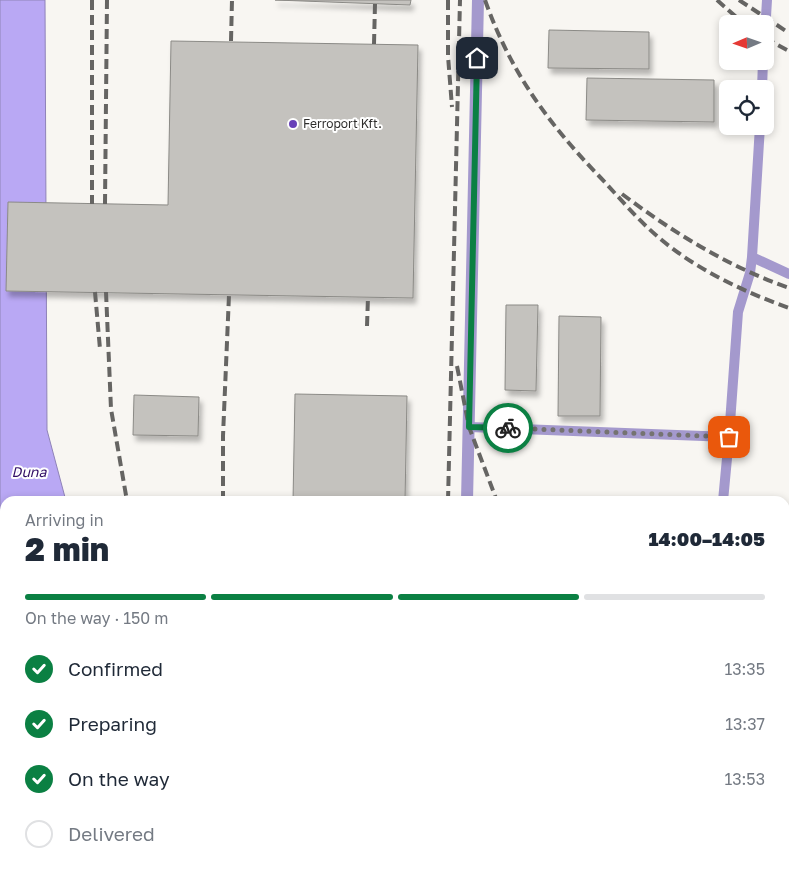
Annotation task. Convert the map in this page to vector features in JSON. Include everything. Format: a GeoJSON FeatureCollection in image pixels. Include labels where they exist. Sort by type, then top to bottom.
{"type":"FeatureCollection","features":[{"type":"Feature","properties":{"kind":"street"},"geometry":{"type":"LineString","coordinates":[[467,496],[478,0]]}},
{"type":"Feature","properties":{"kind":"lane"},"geometry":{"type":"LineString","coordinates":[[766,15],[767,0]]}},
{"type":"Feature","properties":{"kind":"lane"},"geometry":{"type":"LineString","coordinates":[[723,496],[738,312],[750,273],[752,257],[759,135]]}},
{"type":"Feature","properties":{"kind":"lane"},"geometry":{"type":"LineString","coordinates":[[752,257],[789,274]]}},
{"type":"Feature","properties":{"kind":"lane"},"geometry":{"type":"LineString","coordinates":[[469,427],[729,437]]}},
{"type":"Feature","properties":{"kind":"water","name":"Duna"},"geometry":{"type":"Polygon","coordinates":[[[0,0],[45,0],[47,430],[65,496],[0,496],[0,0]]]}},
{"type":"Feature","properties":{"kind":"building"},"geometry":{"type":"Polygon","coordinates":[[[275,0],[411,0],[410,5],[275,0]]]}},
{"type":"Feature","properties":{"kind":"building"},"geometry":{"type":"Polygon","coordinates":[[[549,30],[649,32],[649,69],[548,68],[549,30]]]}},
{"type":"Feature","properties":{"kind":"building","name":"Ferroport Kft."},"geometry":{"type":"Polygon","coordinates":[[[171,41],[418,45],[413,298],[6,291],[8,202],[168,205],[171,41]]]}},
{"type":"Feature","properties":{"kind":"building"},"geometry":{"type":"Polygon","coordinates":[[[587,78],[714,80],[714,122],[586,120],[587,78]]]}},
{"type":"Feature","properties":{"kind":"building"},"geometry":{"type":"Polygon","coordinates":[[[506,305],[538,305],[536,391],[505,390],[506,305]]]}},
{"type":"Feature","properties":{"kind":"building"},"geometry":{"type":"Polygon","coordinates":[[[559,316],[601,317],[600,416],[558,416],[559,316]]]}},
{"type":"Feature","properties":{"kind":"building"},"geometry":{"type":"Polygon","coordinates":[[[295,394],[407,396],[405,496],[293,496],[295,394]]]}},
{"type":"Feature","properties":{"kind":"building"},"geometry":{"type":"Polygon","coordinates":[[[134,395],[199,397],[198,436],[133,435],[134,395]]]}},
{"type":"Feature","properties":{"kind":"railway"},"geometry":{"type":"LineString","coordinates":[[92,0],[92,204]]}},
{"type":"Feature","properties":{"kind":"railway"},"geometry":{"type":"LineString","coordinates":[[105,204],[107,0]]}},
{"type":"Feature","properties":{"kind":"railway"},"geometry":{"type":"LineString","coordinates":[[231,41],[232,0]]}},
{"type":"Feature","properties":{"kind":"railway"},"geometry":{"type":"LineString","coordinates":[[448,0],[448,56],[452,107]]}},
{"type":"Feature","properties":{"kind":"railway"},"geometry":{"type":"LineString","coordinates":[[448,496],[460,0]]}},
{"type":"Feature","properties":{"kind":"railway"},"geometry":{"type":"LineString","coordinates":[[485,0],[506,50],[532,94],[580,156],[642,222],[672,248],[703,269],[754,294],[789,308]]}},
{"type":"Feature","properties":{"kind":"railway"},"geometry":{"type":"LineString","coordinates":[[717,0],[734,15]]}},
{"type":"Feature","properties":{"kind":"railway"},"geometry":{"type":"LineString","coordinates":[[739,0],[789,33]]}},
{"type":"Feature","properties":{"kind":"railway"},"geometry":{"type":"LineString","coordinates":[[374,44],[375,4]]}},
{"type":"Feature","properties":{"kind":"railway"},"geometry":{"type":"LineString","coordinates":[[774,43],[789,51]]}},
{"type":"Feature","properties":{"kind":"railway"},"geometry":{"type":"LineString","coordinates":[[622,194],[681,235],[723,259],[744,270],[789,288]]}},
{"type":"Feature","properties":{"kind":"railway"},"geometry":{"type":"LineString","coordinates":[[95,292],[100,349]]}},
{"type":"Feature","properties":{"kind":"railway"},"geometry":{"type":"LineString","coordinates":[[106,292],[111,409],[126,496]]}},
{"type":"Feature","properties":{"kind":"railway"},"geometry":{"type":"LineString","coordinates":[[223,496],[223,436],[229,295]]}},
{"type":"Feature","properties":{"kind":"railway"},"geometry":{"type":"LineString","coordinates":[[367,326],[368,297]]}},
{"type":"Feature","properties":{"kind":"railway"},"geometry":{"type":"LineString","coordinates":[[457,366],[469,427],[495,496]]}},
{"type":"Feature","properties":{"kind":"way so far"},"geometry":{"type":"LineString","coordinates":[[508,428],[729,437]]}},
{"type":"Feature","properties":{"kind":"place","name":"Ferroport Kft."},"geometry":{"type":"Point","coordinates":[293,124]}},
{"type":"Feature","properties":{"kind":"route"},"geometry":{"type":"LineString","coordinates":[[477,58],[469,427],[508,428]]}}]}
